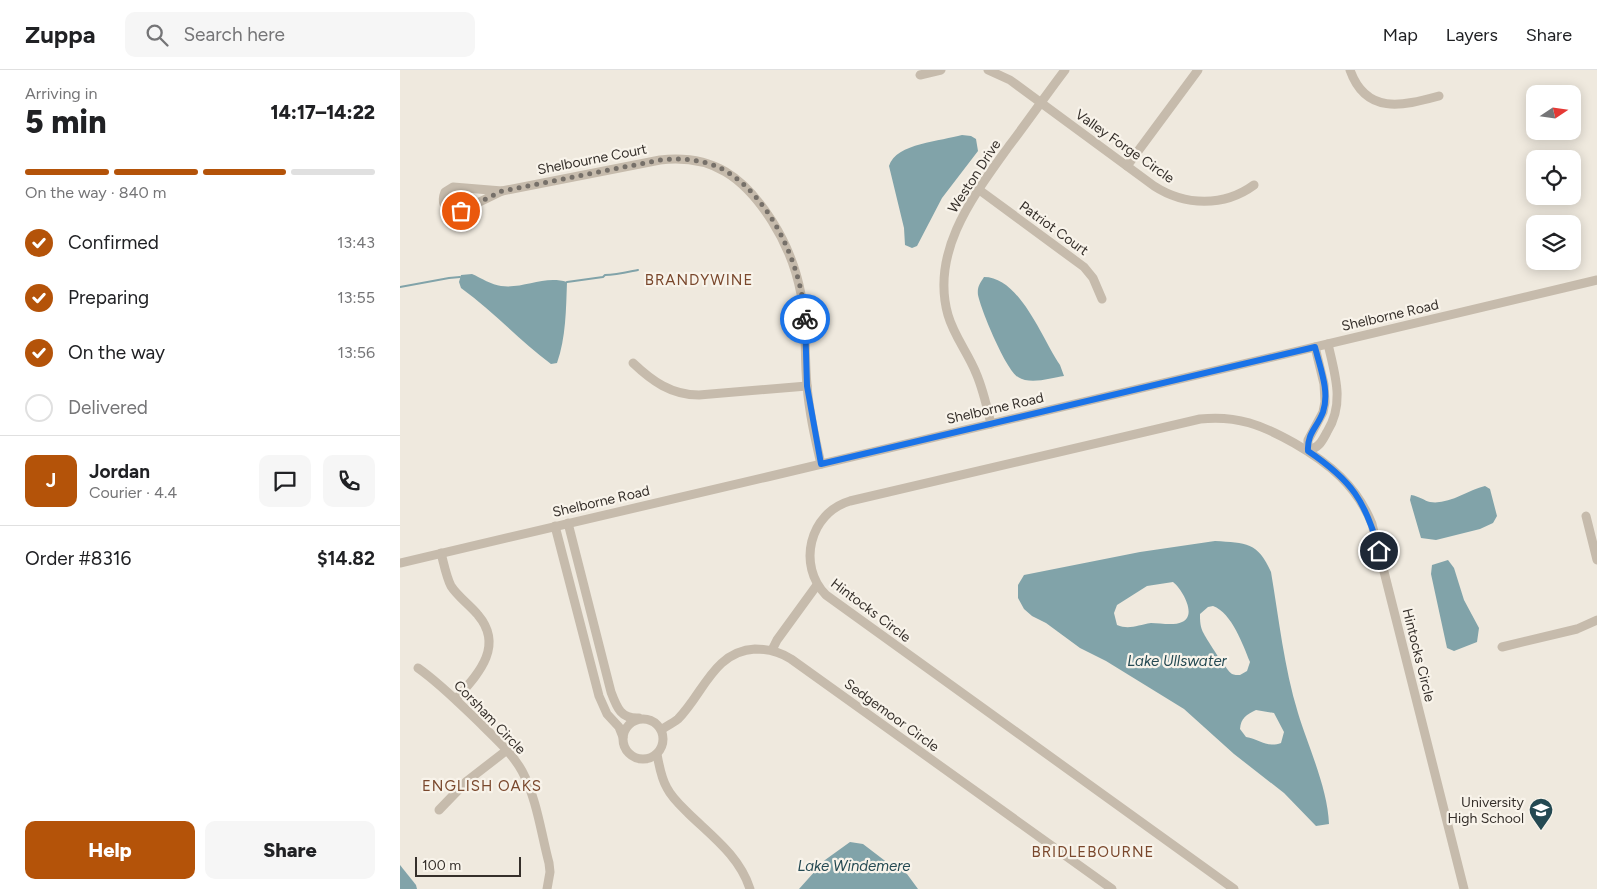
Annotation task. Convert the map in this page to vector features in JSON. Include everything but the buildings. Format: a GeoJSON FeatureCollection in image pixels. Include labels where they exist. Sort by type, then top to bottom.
{"type":"FeatureCollection","features":[{"type":"Feature","properties":{"kind":"street"},"geometry":{"type":"LineString","coordinates":[[920,75],[941,70]]}},
{"type":"Feature","properties":{"kind":"street","name":"Valley Forge Circle"},"geometry":{"type":"LineString","coordinates":[[988,70],[1010,80],[1161,190],[1196,201],[1216,201],[1243,193],[1254,185]]}},
{"type":"Feature","properties":{"kind":"street","name":"Weston Drive"},"geometry":{"type":"LineString","coordinates":[[991,424],[977,373],[953,329],[948,313],[944,288],[945,265],[953,236],[978,189],[1065,70]]}},
{"type":"Feature","properties":{"kind":"street"},"geometry":{"type":"LineString","coordinates":[[1128,166],[1198,70]]}},
{"type":"Feature","properties":{"kind":"street"},"geometry":{"type":"LineString","coordinates":[[1350,70],[1354,81],[1361,90],[1380,103],[1402,105],[1438,96]]}},
{"type":"Feature","properties":{"kind":"street","name":"Shelbourne Court"},"geometry":{"type":"LineString","coordinates":[[502,191],[453,187],[445,192],[443,204],[448,210],[458,212],[502,191],[669,159],[704,162],[731,174],[745,185],[767,212],[782,239],[795,269],[804,313],[807,386],[821,464]]}},
{"type":"Feature","properties":{"kind":"street","name":"Patriot Court"},"geometry":{"type":"LineString","coordinates":[[978,189],[1084,267],[1093,278],[1102,299]]}},
{"type":"Feature","properties":{"kind":"street","name":"Shelborne Road"},"geometry":{"type":"LineString","coordinates":[[400,563],[1597,280]]}},
{"type":"Feature","properties":{"kind":"street"},"geometry":{"type":"LineString","coordinates":[[1315,347],[1324,384],[1325,402],[1323,412],[1308,440],[1308,451],[1318,447],[1330,428],[1338,402],[1337,383],[1328,344]]}},
{"type":"Feature","properties":{"kind":"street"},"geometry":{"type":"LineString","coordinates":[[633,363],[654,382],[683,394],[698,395],[807,386]]}},
{"type":"Feature","properties":{"kind":"street","name":"Hintocks Circle"},"geometry":{"type":"LineString","coordinates":[[1234,889],[831,600],[817,585],[809,555],[814,535],[822,520],[830,511],[850,501],[1205,419],[1234,419],[1253,423],[1274,432],[1308,451],[1329,465],[1345,480],[1363,504],[1372,524],[1464,889]]}},
{"type":"Feature","properties":{"kind":"street"},"geometry":{"type":"LineString","coordinates":[[1586,516],[1597,560]]}},
{"type":"Feature","properties":{"kind":"street"},"geometry":{"type":"LineString","coordinates":[[555,526],[599,696],[607,714],[619,727],[628,752],[637,758],[647,759],[657,754],[663,745],[664,734],[659,725],[650,719],[628,718],[624,715],[611,692],[568,523]]}},
{"type":"Feature","properties":{"kind":"street"},"geometry":{"type":"LineString","coordinates":[[441,553],[451,586],[483,621],[488,641],[485,664],[478,675],[456,699]]}},
{"type":"Feature","properties":{"kind":"street"},"geometry":{"type":"LineString","coordinates":[[772,650],[817,585]]}},
{"type":"Feature","properties":{"kind":"street"},"geometry":{"type":"LineString","coordinates":[[1502,647],[1577,629],[1597,620]]}},
{"type":"Feature","properties":{"kind":"street","name":"Sedgemoor Circle"},"geometry":{"type":"LineString","coordinates":[[662,729],[678,720],[714,670],[725,660],[734,654],[749,650],[772,650],[791,659],[1112,889]]}},
{"type":"Feature","properties":{"kind":"street","name":"Corsham Circle"},"geometry":{"type":"LineString","coordinates":[[418,668],[456,699],[507,750],[522,771],[530,790],[549,864],[548,885]]}},
{"type":"Feature","properties":{"kind":"street"},"geometry":{"type":"LineString","coordinates":[[623,737],[630,723],[639,718]]}},
{"type":"Feature","properties":{"kind":"street"},"geometry":{"type":"LineString","coordinates":[[439,810],[467,781],[507,750]]}},
{"type":"Feature","properties":{"kind":"street"},"geometry":{"type":"LineString","coordinates":[[657,754],[663,780],[669,792],[734,858],[750,889]]}},
{"type":"Feature","properties":{"kind":"water"},"geometry":{"type":"Polygon","coordinates":[[[962,135],[971,136],[976,139],[978,151],[942,198],[917,246],[912,248],[905,245],[904,228],[889,166],[893,158],[901,152],[921,144],[962,135]]]}},
{"type":"Feature","properties":{"kind":"water"},"geometry":{"type":"Polygon","coordinates":[[[472,274],[501,286],[518,286],[550,280],[567,282],[564,334],[557,363],[551,364],[461,288],[459,282],[461,275],[472,274]]]}},
{"type":"Feature","properties":{"kind":"water"},"geometry":{"type":"Polygon","coordinates":[[[984,277],[997,280],[1009,287],[1019,298],[1038,326],[1060,365],[1064,376],[1028,380],[1018,377],[1013,372],[995,339],[980,303],[978,290],[984,277]]]}},
{"type":"Feature","properties":{"kind":"water"},"geometry":{"type":"Polygon","coordinates":[[[1485,486],[1490,489],[1497,516],[1493,523],[1480,529],[1436,540],[1421,538],[1410,500],[1411,495],[1430,502],[1437,502],[1451,499],[1485,486]]]}},
{"type":"Feature","properties":{"kind":"water","name":"Lake Ullswater"},"geometry":{"type":"Polygon","coordinates":[[[1215,541],[1235,542],[1250,546],[1266,562],[1271,572],[1289,678],[1298,713],[1321,782],[1329,824],[1316,826],[1284,793],[1234,754],[1184,709],[1106,661],[1080,648],[1046,623],[1032,616],[1024,609],[1018,598],[1018,585],[1024,575],[1140,552],[1215,541]],[[1173,582],[1147,586],[1117,605],[1114,613],[1117,625],[1130,627],[1151,623],[1171,624],[1187,619],[1188,608],[1184,595],[1173,582]],[[1213,606],[1208,607],[1200,614],[1200,624],[1203,631],[1229,672],[1240,675],[1247,671],[1250,662],[1240,639],[1226,615],[1213,606]],[[1256,710],[1245,717],[1240,729],[1246,737],[1267,744],[1281,743],[1284,732],[1274,713],[1256,710]]]}},
{"type":"Feature","properties":{"kind":"water"},"geometry":{"type":"Polygon","coordinates":[[[1448,560],[1454,568],[1464,600],[1479,628],[1477,642],[1454,651],[1447,648],[1431,574],[1432,565],[1448,560]]]}},
{"type":"Feature","properties":{"kind":"water","name":"Lake Windemere"},"geometry":{"type":"Polygon","coordinates":[[[850,842],[863,844],[897,870],[903,871],[918,889],[799,889],[825,860],[850,842]]]}},
{"type":"Feature","properties":{"kind":"water"},"geometry":{"type":"Polygon","coordinates":[[[400,865],[416,885],[417,889],[400,889],[400,865]]]}},
{"type":"Feature","properties":{"kind":"waterway"},"geometry":{"type":"LineString","coordinates":[[567,282],[638,270]]}},
{"type":"Feature","properties":{"kind":"waterway"},"geometry":{"type":"LineString","coordinates":[[400,287],[460,277]]}},
{"type":"Feature","properties":{"kind":"way so far"},"geometry":{"type":"LineString","coordinates":[[461,211],[502,191],[660,160],[696,160],[710,164],[731,174],[745,185],[759,201],[775,225],[795,269],[805,319]]}},
{"type":"Feature","properties":{"kind":"place","name":"University High School"},"geometry":{"type":"Point","coordinates":[1541,831]}},
{"type":"Feature","properties":{"kind":"district","name":"BRANDYWINE"},"geometry":{"type":"Point","coordinates":[699,280]}},
{"type":"Feature","properties":{"kind":"district","name":"ENGLISH OAKS"},"geometry":{"type":"Point","coordinates":[482,786]}},
{"type":"Feature","properties":{"kind":"district","name":"BRIDLEBOURNE"},"geometry":{"type":"Point","coordinates":[1093,852]}},
{"type":"Feature","properties":{"kind":"route"},"geometry":{"type":"LineString","coordinates":[[805,319],[807,386],[821,464],[1315,347],[1324,384],[1325,402],[1323,412],[1308,440],[1308,451],[1340,474],[1351,487],[1363,504],[1379,551]]}}]}
